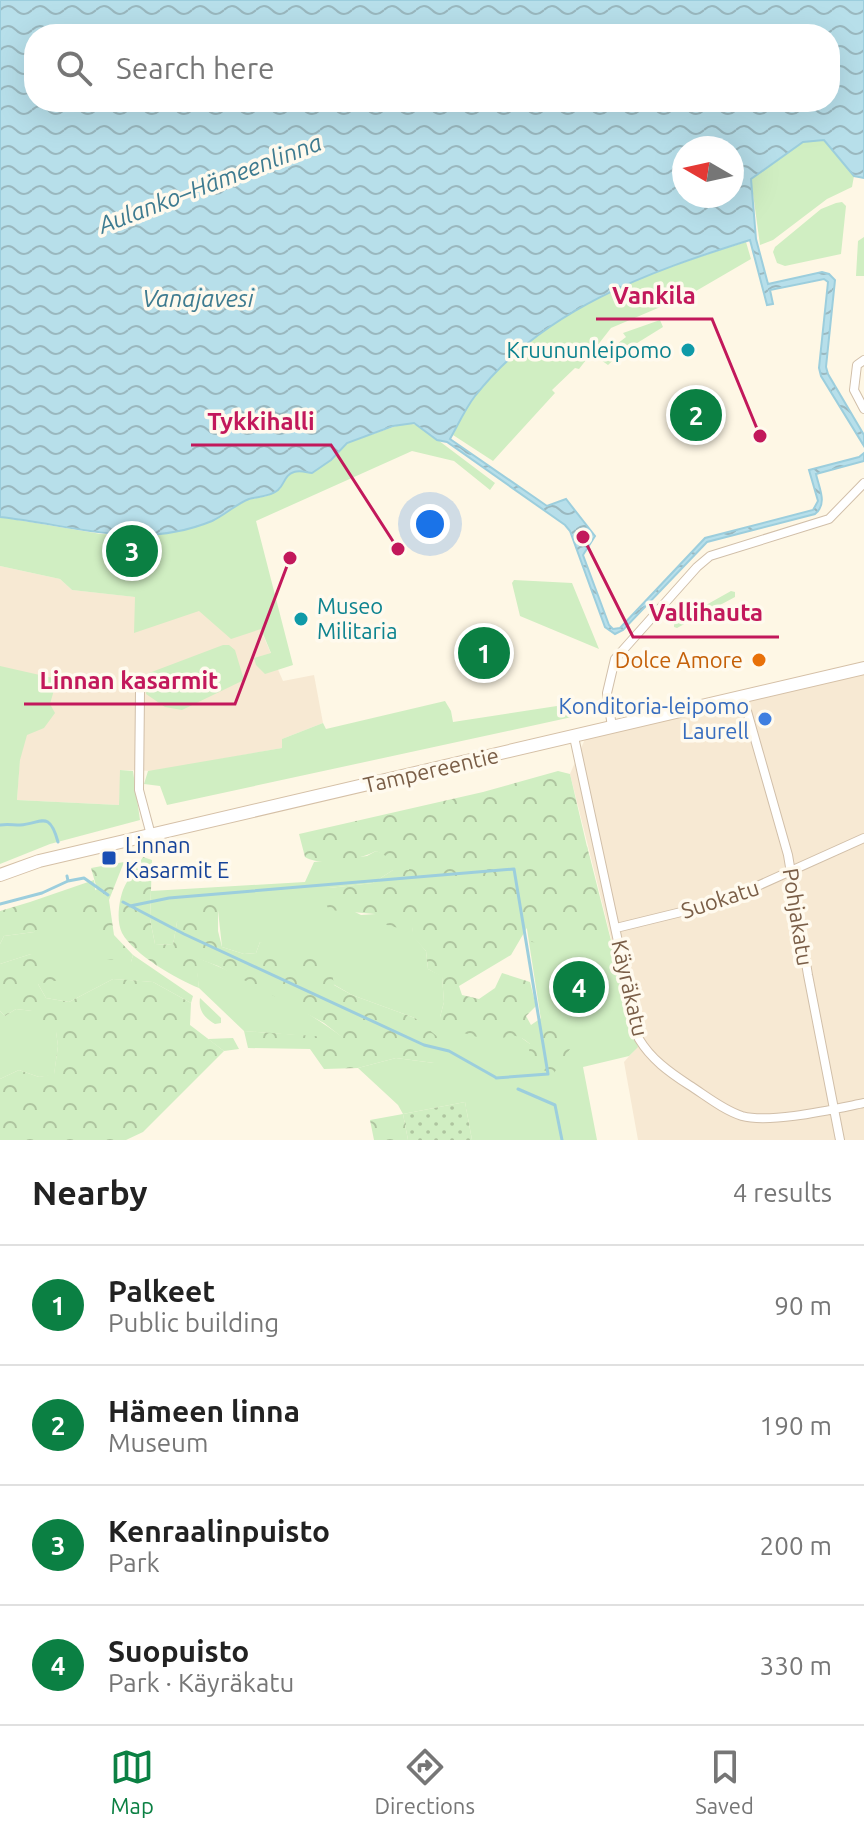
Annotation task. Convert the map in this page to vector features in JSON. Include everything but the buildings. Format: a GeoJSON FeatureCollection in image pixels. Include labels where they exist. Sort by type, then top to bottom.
{"type":"FeatureCollection","features":[{"type":"Feature","properties":{"kind":"main road","name":"Tampereentie"},"geometry":{"type":"LineString","coordinates":[[0,875],[39,861],[864,668]]}},
{"type":"Feature","properties":{"kind":"street"},"geometry":{"type":"LineString","coordinates":[[864,360],[857,365],[853,385],[864,409]]}},
{"type":"Feature","properties":{"kind":"street"},"geometry":{"type":"LineString","coordinates":[[612,727],[607,693],[615,659],[697,567],[710,556],[829,519],[864,483]]}},
{"type":"Feature","properties":{"kind":"street"},"geometry":{"type":"LineString","coordinates":[[140,692],[139,790],[151,835]]}},
{"type":"Feature","properties":{"kind":"street","name":"Pohjakatu"},"geometry":{"type":"LineString","coordinates":[[743,697],[791,871],[840,1140]]}},
{"type":"Feature","properties":{"kind":"street","name":"Käyräkatu"},"geometry":{"type":"LineString","coordinates":[[574,737],[639,1039],[646,1050],[672,1074],[745,1117],[774,1117],[864,1103]]}},
{"type":"Feature","properties":{"kind":"street","name":"Suokatu"},"geometry":{"type":"LineString","coordinates":[[616,928],[722,902],[864,838]]}},
{"type":"Feature","properties":{"kind":"shaded area"},"geometry":{"type":"Polygon","coordinates":[[[0,566],[60,579],[72,590],[136,597],[209,590],[256,619],[283,681],[314,675],[323,723],[282,739],[282,748],[155,771],[121,770],[119,805],[17,800],[20,756],[0,753],[0,566]]]}},
{"type":"Feature","properties":{"kind":"shaded area"},"geometry":{"type":"Polygon","coordinates":[[[864,672],[864,1140],[638,1140],[624,1062],[638,1046],[570,774],[585,739],[864,672]]]}},
{"type":"Feature","properties":{"kind":"green space"},"geometry":{"type":"Polygon","coordinates":[[[824,140],[854,176],[852,187],[827,199],[773,240],[760,245],[751,179],[803,142],[824,140]]]}},
{"type":"Feature","properties":{"kind":"green space"},"geometry":{"type":"Polygon","coordinates":[[[842,202],[846,206],[841,254],[785,266],[777,263],[773,252],[775,247],[821,209],[842,202]]]}},
{"type":"Feature","properties":{"kind":"green space"},"geometry":{"type":"Polygon","coordinates":[[[864,237],[864,276],[856,276],[858,241],[864,237]]]}},
{"type":"Feature","properties":{"kind":"green space"},"geometry":{"type":"Polygon","coordinates":[[[746,242],[751,259],[696,291],[680,287],[672,291],[665,305],[611,328],[579,369],[575,368],[552,390],[555,393],[493,461],[453,435],[471,402],[500,367],[562,318],[633,282],[746,242]]]}},
{"type":"Feature","properties":{"kind":"green space"},"geometry":{"type":"Polygon","coordinates":[[[660,320],[663,327],[621,353],[608,365],[598,358],[613,339],[617,344],[626,337],[623,333],[660,320]]]}},
{"type":"Feature","properties":{"kind":"green space"},"geometry":{"type":"Polygon","coordinates":[[[405,423],[418,425],[495,483],[490,490],[454,461],[412,451],[256,521],[293,665],[265,674],[256,665],[254,658],[271,653],[261,629],[231,639],[199,611],[134,633],[135,597],[72,590],[60,579],[0,566],[0,517],[101,534],[150,536],[213,520],[247,500],[267,496],[280,489],[286,476],[337,453],[347,443],[405,423]]]}},
{"type":"Feature","properties":{"kind":"green space"},"geometry":{"type":"Polygon","coordinates":[[[514,580],[572,583],[599,649],[520,616],[512,583],[514,580]]]}},
{"type":"Feature","properties":{"kind":"green space"},"geometry":{"type":"Polygon","coordinates":[[[731,591],[735,592],[735,597],[674,627],[674,623],[731,591]]]}},
{"type":"Feature","properties":{"kind":"green space"},"geometry":{"type":"Polygon","coordinates":[[[223,645],[235,650],[244,680],[182,710],[165,707],[146,694],[149,673],[223,645]]]}},
{"type":"Feature","properties":{"kind":"green space"},"geometry":{"type":"Polygon","coordinates":[[[0,666],[53,678],[56,683],[50,704],[55,713],[44,728],[27,735],[20,760],[17,800],[119,805],[120,770],[133,771],[140,820],[50,844],[0,864],[0,666]]]}},
{"type":"Feature","properties":{"kind":"green space"},"geometry":{"type":"Polygon","coordinates":[[[445,701],[453,722],[570,704],[572,717],[167,805],[160,786],[144,784],[148,771],[282,748],[282,739],[323,723],[326,729],[445,701]]]}},
{"type":"Feature","properties":{"kind":"green space"},"geometry":{"type":"Polygon","coordinates":[[[558,771],[570,774],[606,928],[599,944],[575,928],[556,931],[557,944],[531,942],[536,933],[528,926],[511,955],[459,986],[462,995],[479,999],[495,988],[502,973],[530,982],[536,1006],[526,1016],[531,1025],[547,1014],[571,1025],[570,1049],[554,1073],[527,1066],[530,1044],[517,1036],[494,1042],[447,1028],[440,1017],[444,1002],[442,977],[428,969],[426,951],[413,937],[412,927],[402,929],[387,925],[375,914],[329,910],[323,898],[329,888],[373,883],[393,870],[409,870],[409,864],[394,864],[376,851],[340,861],[312,860],[305,857],[299,834],[483,792],[558,771]]]}},
{"type":"Feature","properties":{"kind":"green space"},"geometry":{"type":"Polygon","coordinates":[[[587,846],[638,1047],[629,1056],[583,1067],[597,1140],[472,1140],[465,1102],[403,1114],[398,1105],[358,1068],[396,1058],[434,1063],[429,1032],[415,1018],[352,995],[260,942],[256,953],[244,954],[222,947],[217,901],[177,922],[173,945],[155,944],[150,919],[151,891],[305,882],[314,862],[367,856],[376,851],[409,864],[409,870],[393,870],[373,883],[329,888],[361,915],[376,914],[412,927],[414,937],[426,951],[428,969],[442,976],[444,1002],[440,1017],[519,1036],[530,1044],[549,1071],[517,865],[587,846]]]}},
{"type":"Feature","properties":{"kind":"green space"},"geometry":{"type":"Polygon","coordinates":[[[143,857],[152,860],[150,919],[155,944],[173,945],[177,922],[195,898],[218,901],[218,931],[222,947],[244,954],[256,953],[260,942],[279,946],[287,957],[300,949],[331,966],[334,985],[352,995],[415,1018],[439,1038],[434,1063],[396,1058],[358,1068],[324,1069],[310,1049],[248,1048],[244,1031],[343,1038],[324,1023],[218,966],[196,958],[199,988],[136,950],[122,933],[119,911],[123,890],[143,857]]]}},
{"type":"Feature","properties":{"kind":"green space"},"geometry":{"type":"Polygon","coordinates":[[[124,862],[109,900],[114,935],[133,955],[131,962],[98,958],[100,930],[81,916],[81,900],[97,889],[91,868],[124,862]]]}},
{"type":"Feature","properties":{"kind":"green space"},"geometry":{"type":"Polygon","coordinates":[[[94,880],[100,930],[131,962],[133,955],[193,996],[191,1003],[153,982],[113,979],[69,1002],[46,998],[38,984],[31,954],[0,964],[0,944],[4,936],[34,932],[59,902],[30,902],[94,880]]]}},
{"type":"Feature","properties":{"kind":"green space"},"geometry":{"type":"Polygon","coordinates":[[[30,902],[59,902],[63,921],[34,932],[4,936],[0,944],[0,911],[30,902]]]}},
{"type":"Feature","properties":{"kind":"green space"},"geometry":{"type":"Polygon","coordinates":[[[31,954],[58,961],[60,980],[38,984],[46,998],[69,1002],[113,979],[153,982],[191,1003],[190,1025],[224,1051],[143,1132],[126,1140],[0,1140],[0,1079],[19,1070],[39,1077],[54,1074],[58,1046],[56,1032],[40,1036],[27,1019],[32,1011],[16,1009],[5,1016],[0,1011],[0,964],[31,954]]]}},
{"type":"Feature","properties":{"kind":"green space"},"geometry":{"type":"Polygon","coordinates":[[[195,957],[273,993],[345,1039],[244,1031],[199,988],[195,957]]]}},
{"type":"Feature","properties":{"kind":"green space"},"geometry":{"type":"Polygon","coordinates":[[[200,998],[221,1018],[221,1023],[215,1024],[205,1017],[200,998]]]}},
{"type":"Feature","properties":{"kind":"green space"},"geometry":{"type":"Polygon","coordinates":[[[16,1009],[33,1011],[56,1031],[58,1046],[54,1075],[39,1077],[19,1070],[0,1079],[0,1011],[5,1016],[16,1009]]]}},
{"type":"Feature","properties":{"kind":"green space"},"geometry":{"type":"Polygon","coordinates":[[[233,1038],[239,1049],[224,1051],[208,1039],[233,1038]]]}},
{"type":"Feature","properties":{"kind":"green space"},"geometry":{"type":"Polygon","coordinates":[[[465,1102],[472,1140],[408,1140],[403,1114],[465,1102]]]}},
{"type":"Feature","properties":{"kind":"green space"},"geometry":{"type":"Polygon","coordinates":[[[403,1114],[408,1140],[374,1140],[370,1120],[403,1114]]]}},
{"type":"Feature","properties":{"kind":"water","name":"Vanajavesi"},"geometry":{"type":"Polygon","coordinates":[[[0,0],[864,0],[864,178],[854,176],[824,140],[803,142],[751,179],[756,239],[768,284],[822,272],[835,280],[826,367],[864,435],[864,446],[819,368],[828,282],[824,279],[770,290],[773,304],[767,305],[750,240],[636,280],[565,317],[532,339],[502,366],[471,401],[450,439],[547,506],[566,499],[595,536],[583,555],[613,629],[620,628],[705,538],[813,510],[818,501],[809,470],[864,453],[864,461],[816,474],[822,501],[815,514],[707,542],[623,630],[615,634],[605,627],[570,531],[565,525],[447,442],[437,440],[414,423],[393,426],[347,443],[331,460],[312,473],[291,473],[275,492],[249,499],[212,521],[185,530],[132,535],[0,517],[0,0]]]}},
{"type":"Feature","properties":{"kind":"waterway"},"geometry":{"type":"LineString","coordinates":[[0,825],[48,822],[58,842]]}},
{"type":"Feature","properties":{"kind":"waterway"},"geometry":{"type":"LineString","coordinates":[[130,906],[169,898],[514,869],[548,1074],[496,1078]]}},
{"type":"Feature","properties":{"kind":"waterway"},"geometry":{"type":"LineString","coordinates":[[67,876],[68,881],[84,878],[108,895]]}},
{"type":"Feature","properties":{"kind":"waterway"},"geometry":{"type":"LineString","coordinates":[[0,904],[42,893],[68,881]]}},
{"type":"Feature","properties":{"kind":"waterway"},"geometry":{"type":"LineString","coordinates":[[123,902],[184,934],[424,1045],[449,1051],[495,1077]]}},
{"type":"Feature","properties":{"kind":"waterway"},"geometry":{"type":"LineString","coordinates":[[518,1089],[555,1105],[562,1140]]}},
{"type":"Feature","properties":{"kind":"place","name":"Kruununleipomo"},"geometry":{"type":"Point","coordinates":[688,350]}},
{"type":"Feature","properties":{"kind":"place","name":"Hämeen linna"},"geometry":{"type":"Point","coordinates":[696,415]}},
{"type":"Feature","properties":{"kind":"place","name":"Vankila"},"geometry":{"type":"Point","coordinates":[760,436]}},
{"type":"Feature","properties":{"kind":"place","name":"Vallihauta"},"geometry":{"type":"Point","coordinates":[583,537]}},
{"type":"Feature","properties":{"kind":"place","name":"Tykkihalli"},"geometry":{"type":"Point","coordinates":[398,549]}},
{"type":"Feature","properties":{"kind":"place","name":"Kenraalinpuisto"},"geometry":{"type":"Point","coordinates":[132,551]}},
{"type":"Feature","properties":{"kind":"place","name":"Linnan kasarmit"},"geometry":{"type":"Point","coordinates":[290,558]}},
{"type":"Feature","properties":{"kind":"place","name":"Museo Militaria"},"geometry":{"type":"Point","coordinates":[301,619]}},
{"type":"Feature","properties":{"kind":"place","name":"Palkeet"},"geometry":{"type":"Point","coordinates":[484,653]}},
{"type":"Feature","properties":{"kind":"place","name":"Dolce Amore"},"geometry":{"type":"Point","coordinates":[759,660]}},
{"type":"Feature","properties":{"kind":"place","name":"Konditoria-leipomo Laurell"},"geometry":{"type":"Point","coordinates":[765,719]}},
{"type":"Feature","properties":{"kind":"place","name":"Linnan Kasarmit E"},"geometry":{"type":"Point","coordinates":[109,858]}},
{"type":"Feature","properties":{"kind":"place","name":"Suopuisto"},"geometry":{"type":"Point","coordinates":[579,987]}},
{"type":"Feature","properties":{"kind":"water label","name":"Aulanko–Hämeenlinna"},"geometry":{"type":"Point","coordinates":[210,184]}}]}
